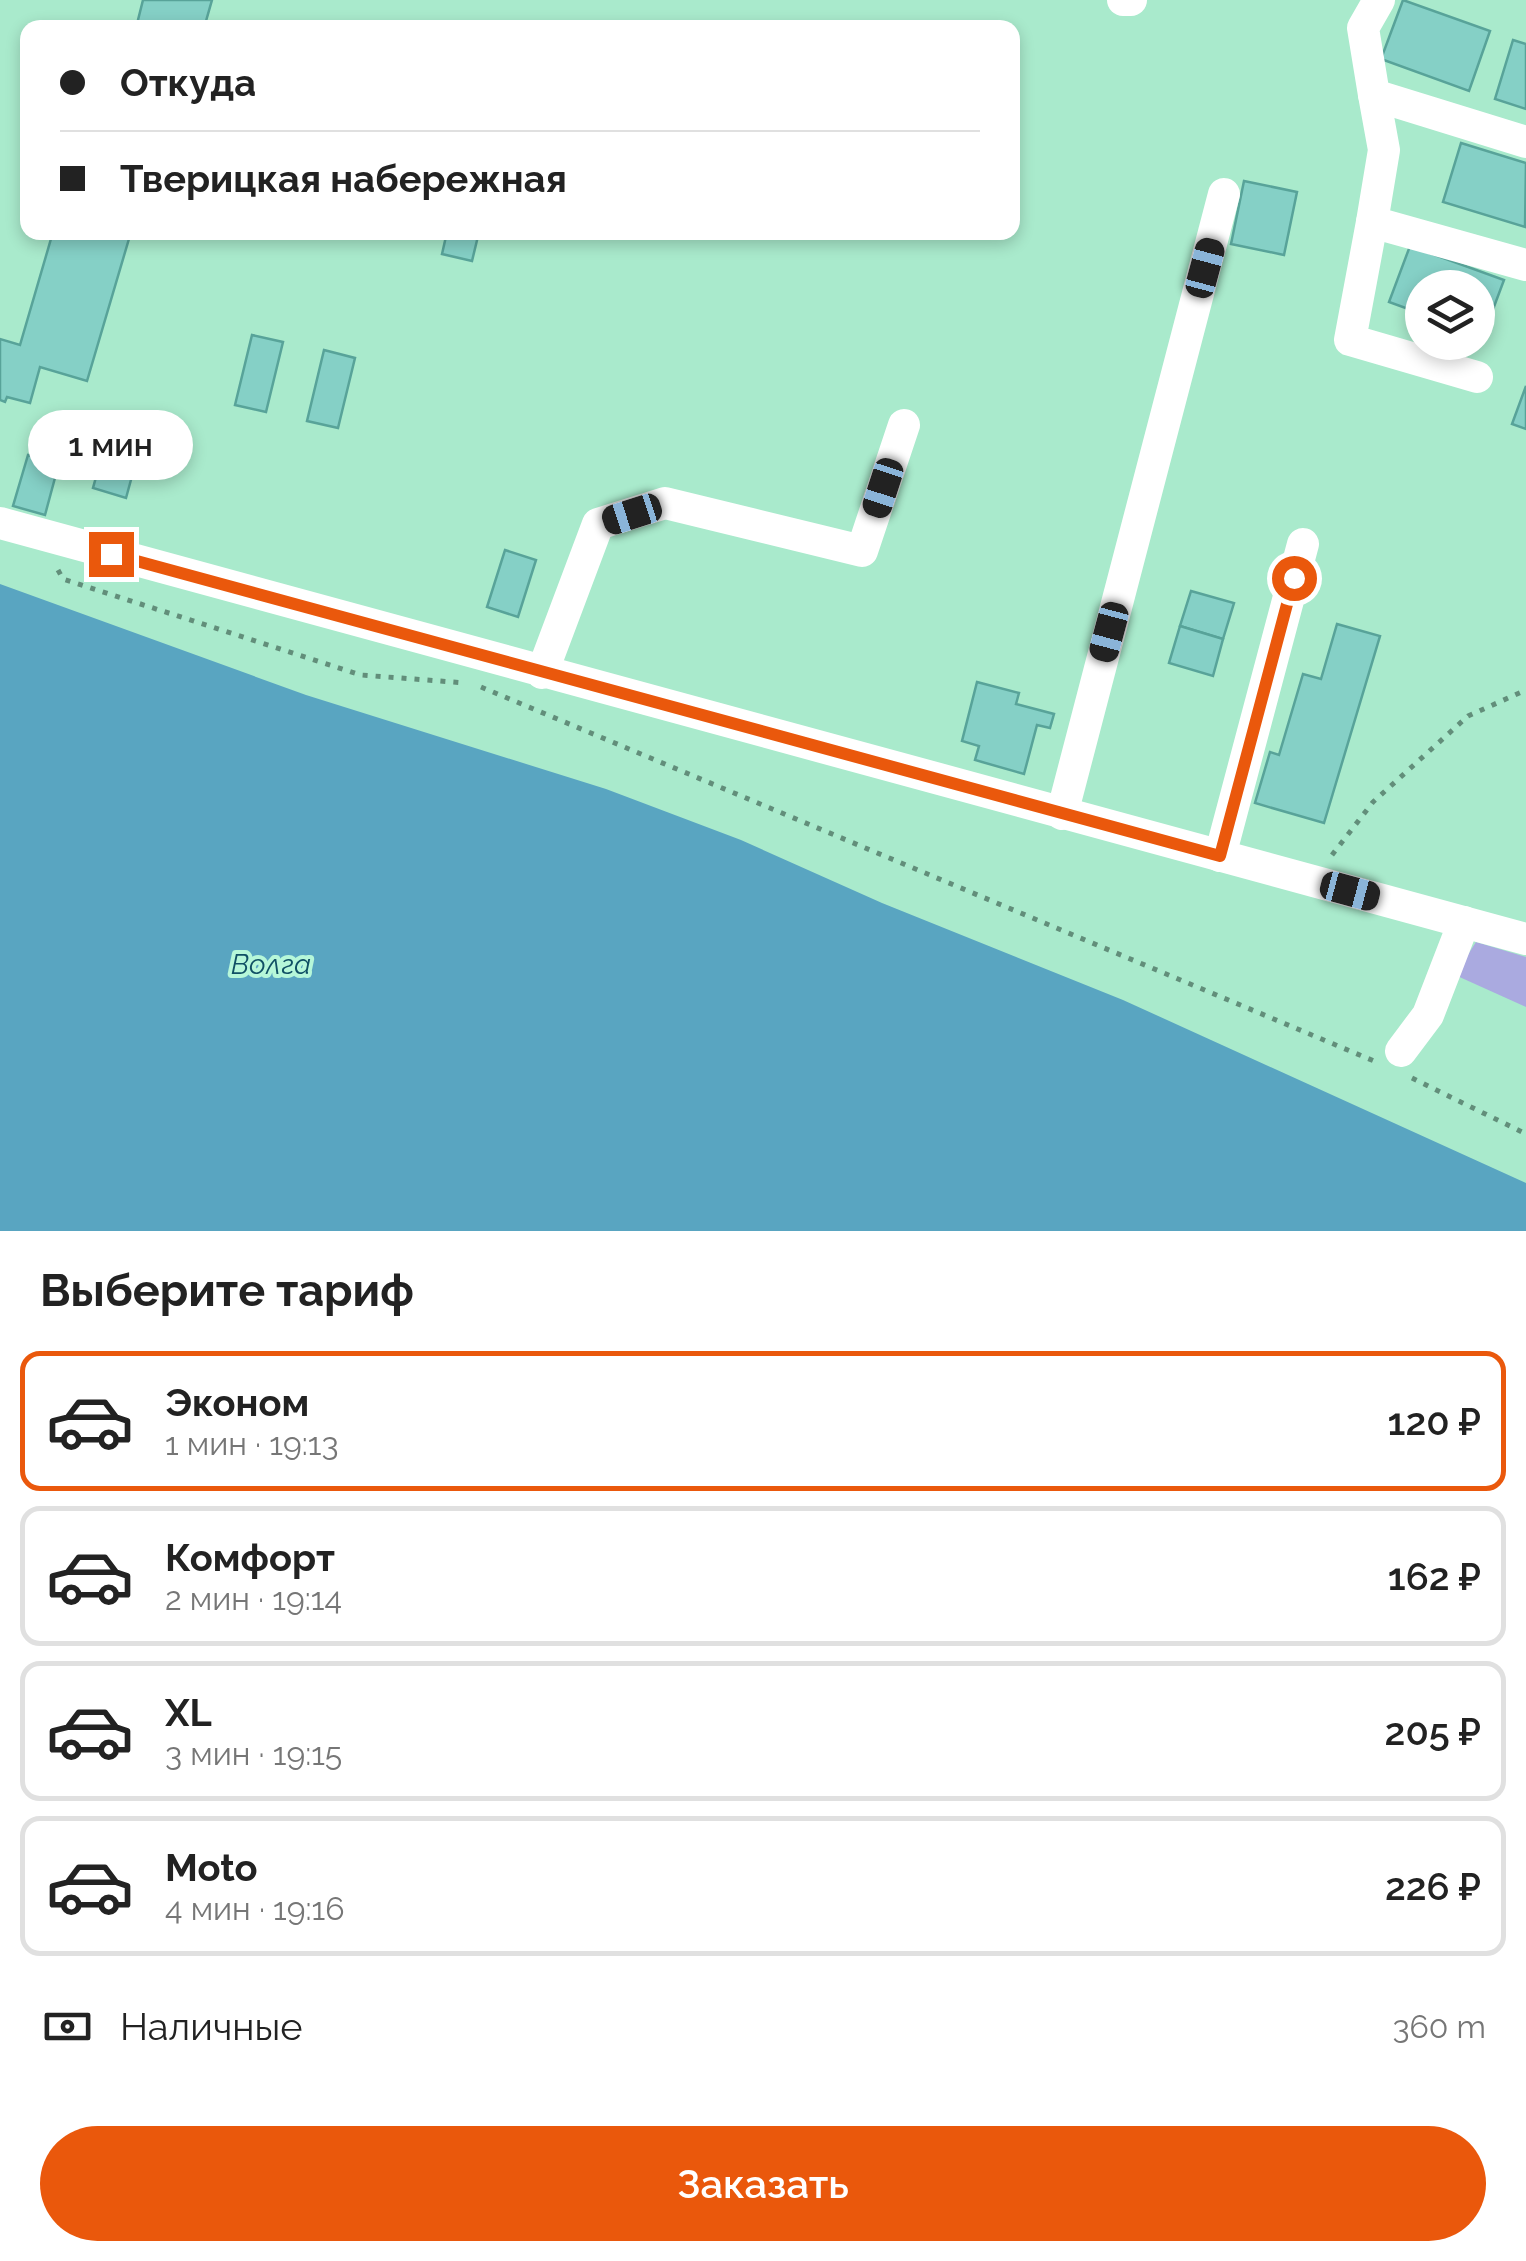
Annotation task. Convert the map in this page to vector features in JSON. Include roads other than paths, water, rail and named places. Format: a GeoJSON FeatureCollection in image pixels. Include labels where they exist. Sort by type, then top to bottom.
{"type":"FeatureCollection","features":[{"type":"Feature","properties":{"kind":"street"},"geometry":{"type":"LineString","coordinates":[[1123,0],[1131,0]]}},
{"type":"Feature","properties":{"kind":"street"},"geometry":{"type":"LineString","coordinates":[[1379,0],[1362,28],[1384,150],[1350,340],[1478,376]]}},
{"type":"Feature","properties":{"kind":"street"},"geometry":{"type":"LineString","coordinates":[[1374,95],[1526,142]]}},
{"type":"Feature","properties":{"kind":"street"},"geometry":{"type":"LineString","coordinates":[[1062,814],[1224,194]]}},
{"type":"Feature","properties":{"kind":"street"},"geometry":{"type":"LineString","coordinates":[[1372,222],[1526,265]]}},
{"type":"Feature","properties":{"kind":"street"},"geometry":{"type":"LineString","coordinates":[[542,672],[598,524],[665,503],[862,552],[904,426]]}},
{"type":"Feature","properties":{"kind":"street"},"geometry":{"type":"LineString","coordinates":[[0,523],[1526,939]]}},
{"type":"Feature","properties":{"kind":"street"},"geometry":{"type":"LineString","coordinates":[[1220,856],[1304,544]]}},
{"type":"Feature","properties":{"kind":"street"},"geometry":{"type":"LineString","coordinates":[[1399,1065],[1428,1015],[1464,922]]}},
{"type":"Feature","properties":{"kind":"water","name":"Волга"},"geometry":{"type":"Polygon","coordinates":[[[0,584],[306,695],[606,789],[741,840],[882,903],[1123,1000],[1526,1183],[1526,1231],[0,1231],[0,584]]]}}]}
